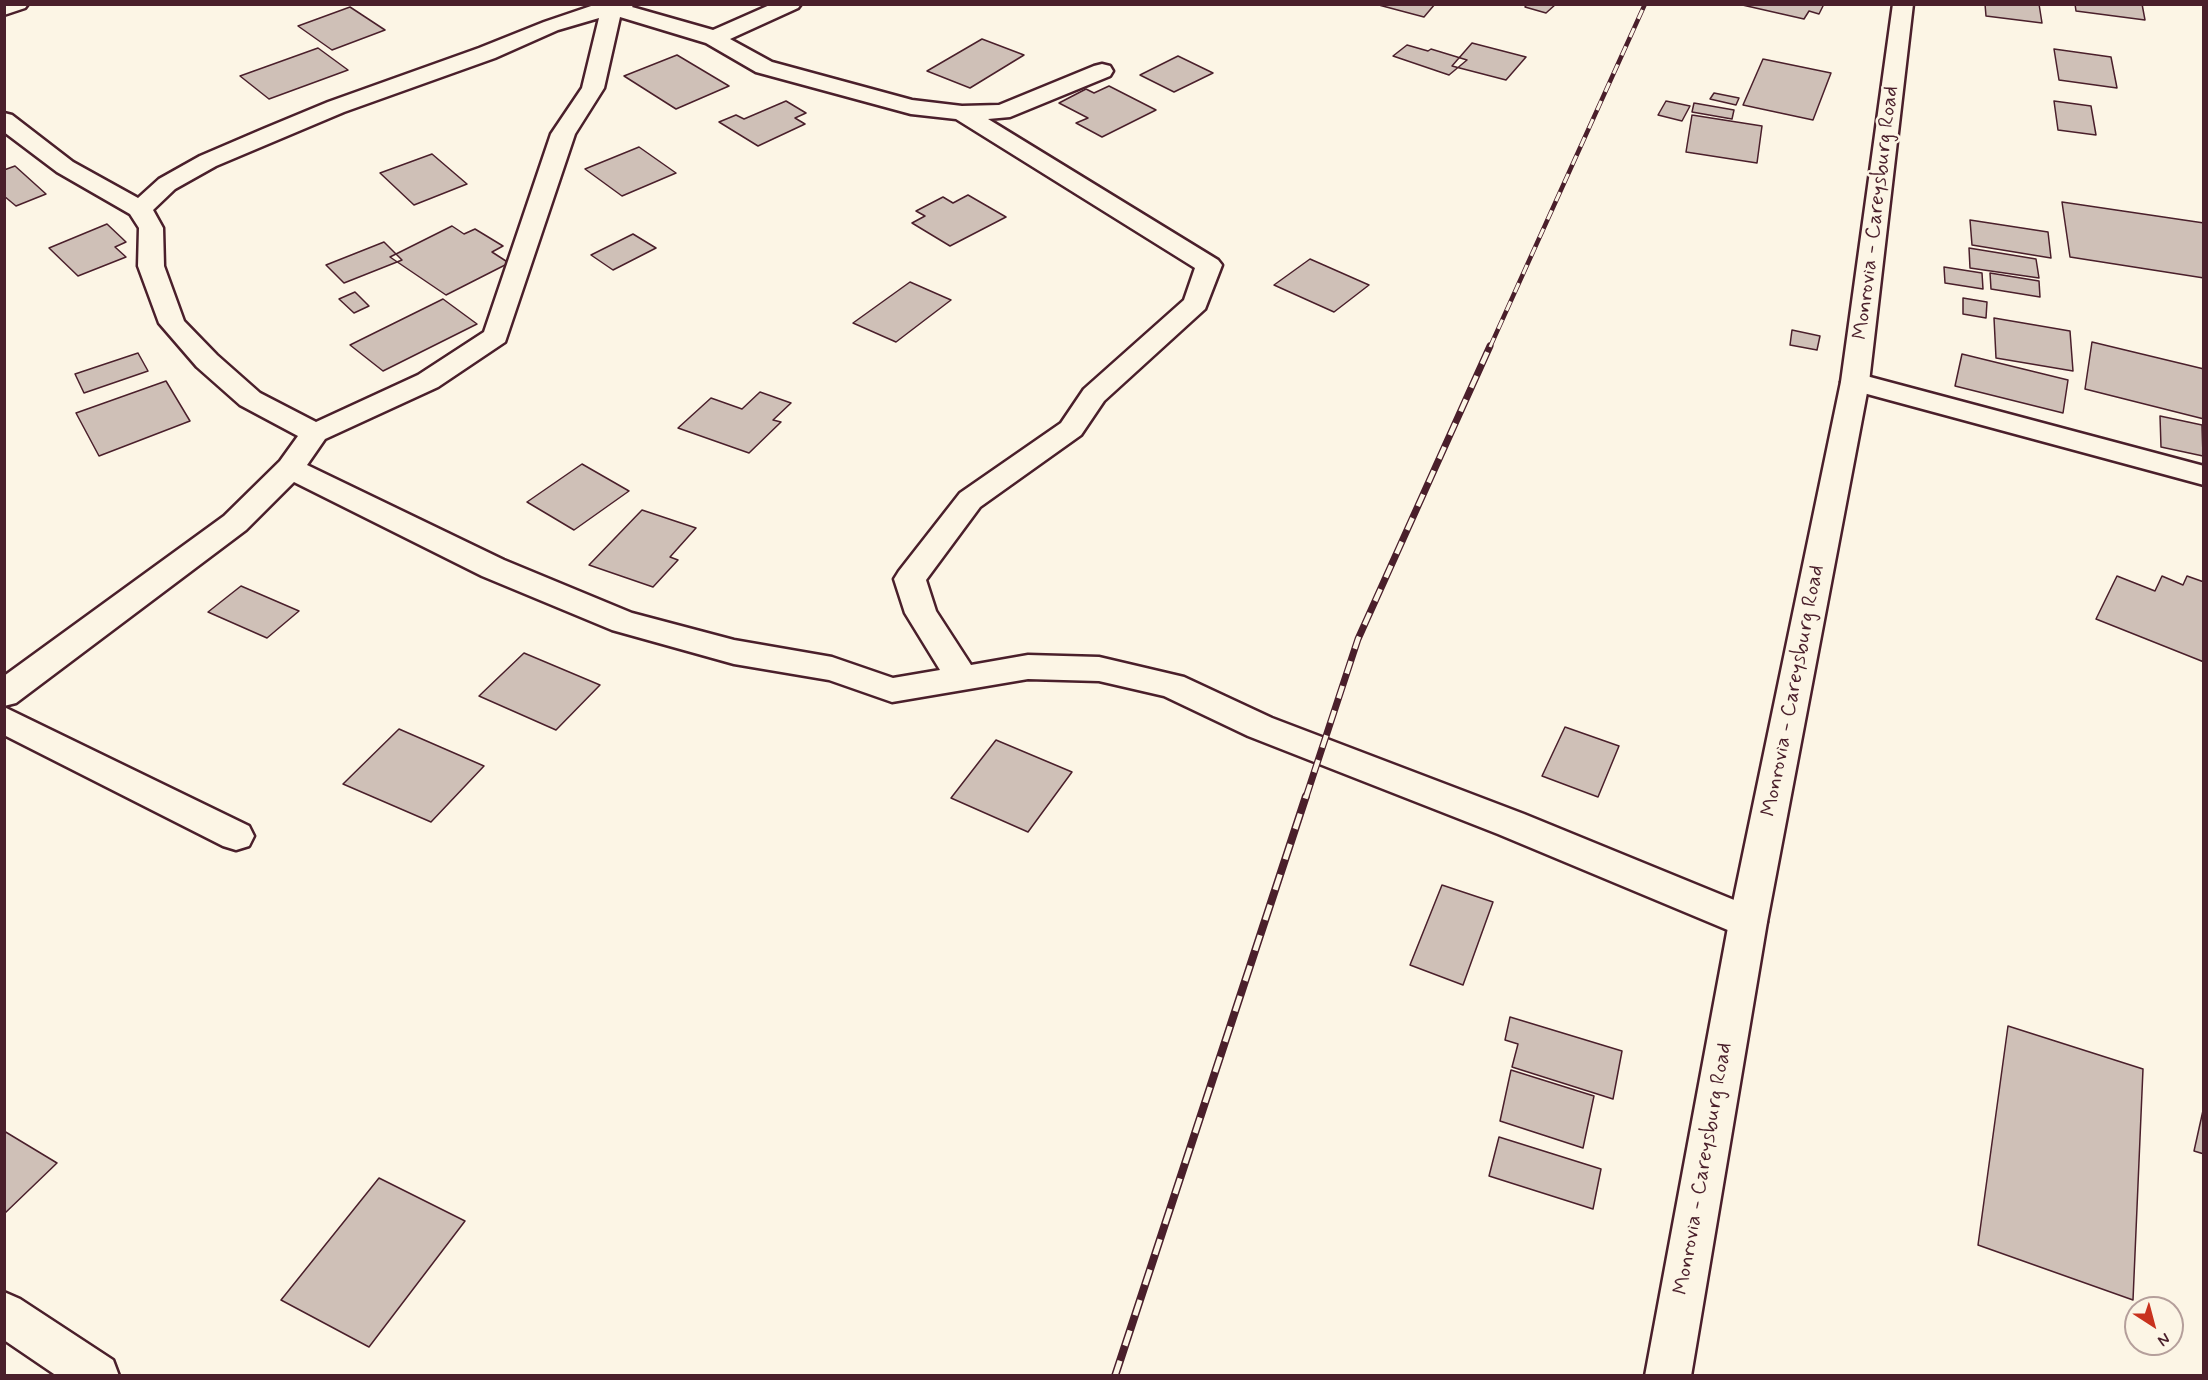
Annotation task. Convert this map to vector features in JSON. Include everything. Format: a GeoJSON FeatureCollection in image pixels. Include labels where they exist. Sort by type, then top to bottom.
{"type":"FeatureCollection","features":[{"type":"Feature","properties":{"kind":"street"},"geometry":{"type":"LineString","coordinates":[[4,9],[18,4]]}},
{"type":"Feature","properties":{"kind":"street"},"geometry":{"type":"LineString","coordinates":[[714,38],[791,4]]}},
{"type":"Feature","properties":{"kind":"street","name":"Monrovia - Careysburg Road"},"geometry":{"type":"LineString","coordinates":[[1668,1376],[1748,922],[1855,381],[1904,4]]}},
{"type":"Feature","properties":{"kind":"street"},"geometry":{"type":"LineString","coordinates":[[4,694],[235,523],[290,468],[315,433],[428,381],[496,336],[563,134],[593,88],[615,6]]}},
{"type":"Feature","properties":{"kind":"street"},"geometry":{"type":"LineString","coordinates":[[140,209],[167,184],[208,161],[271,134],[336,107],[488,53],[551,26],[615,6],[714,38],[764,67],[911,107],[962,113],[1002,112],[1102,70]]}},
{"type":"Feature","properties":{"kind":"street"},"geometry":{"type":"LineString","coordinates":[[962,113],[1209,265],[1196,303],[1094,395],[1071,429],[970,500],[910,579],[921,613],[962,677]]}},
{"type":"Feature","properties":{"kind":"street"},"geometry":{"type":"LineString","coordinates":[[4,120],[66,167],[140,209],[151,228],[151,266],[172,322],[207,362],[250,399],[315,433]]}},
{"type":"Feature","properties":{"kind":"street"},"geometry":{"type":"LineString","coordinates":[[1855,381],[2204,476]]}},
{"type":"Feature","properties":{"kind":"street"},"geometry":{"type":"LineString","coordinates":[[290,468],[493,568],[623,622],[734,652],[832,669],[892,690],[1028,667],[1099,669],[1172,686],[1260,727],[1542,836],[1748,922]]}},
{"type":"Feature","properties":{"kind":"street"},"geometry":{"type":"LineString","coordinates":[[4,720],[236,836]]}},
{"type":"Feature","properties":{"kind":"street"},"geometry":{"type":"LineString","coordinates":[[4,1314],[97,1376]]}},
{"type":"Feature","properties":{"kind":"building"},"geometry":{"type":"Polygon","coordinates":[[[1375,4],[1435,4],[1424,17],[1375,4]]]}},
{"type":"Feature","properties":{"kind":"building"},"geometry":{"type":"Polygon","coordinates":[[[1527,4],[1556,4],[1546,13],[1525,7],[1527,4]]]}},
{"type":"Feature","properties":{"kind":"building"},"geometry":{"type":"Polygon","coordinates":[[[1738,4],[1824,4],[1819,14],[1809,11],[1804,19],[1738,4]]]}},
{"type":"Feature","properties":{"kind":"building"},"geometry":{"type":"Polygon","coordinates":[[[1985,4],[2039,4],[2042,23],[1986,16],[1985,4]]]}},
{"type":"Feature","properties":{"kind":"building"},"geometry":{"type":"Polygon","coordinates":[[[2075,4],[2142,4],[2145,20],[2076,11],[2075,4]]]}},
{"type":"Feature","properties":{"kind":"building"},"geometry":{"type":"Polygon","coordinates":[[[350,7],[385,30],[332,50],[298,26],[350,7]]]}},
{"type":"Feature","properties":{"kind":"building"},"geometry":{"type":"Polygon","coordinates":[[[982,39],[1024,55],[970,88],[927,71],[982,39]]]}},
{"type":"Feature","properties":{"kind":"building"},"geometry":{"type":"Polygon","coordinates":[[[1472,43],[1526,57],[1506,80],[1452,66],[1472,43]]]}},
{"type":"Feature","properties":{"kind":"building"},"geometry":{"type":"Polygon","coordinates":[[[1407,45],[1428,51],[1431,49],[1467,60],[1449,75],[1393,56],[1407,45]]]}},
{"type":"Feature","properties":{"kind":"building"},"geometry":{"type":"Polygon","coordinates":[[[318,48],[348,70],[269,99],[240,76],[318,48]]]}},
{"type":"Feature","properties":{"kind":"building"},"geometry":{"type":"Polygon","coordinates":[[[2054,49],[2111,57],[2117,88],[2059,80],[2054,49]]]}},
{"type":"Feature","properties":{"kind":"building"},"geometry":{"type":"Polygon","coordinates":[[[677,55],[729,86],[676,109],[624,76],[677,55]]]}},
{"type":"Feature","properties":{"kind":"building"},"geometry":{"type":"Polygon","coordinates":[[[1178,56],[1213,73],[1174,92],[1140,75],[1178,56]]]}},
{"type":"Feature","properties":{"kind":"building"},"geometry":{"type":"Polygon","coordinates":[[[1763,59],[1831,73],[1813,120],[1743,105],[1763,59]]]}},
{"type":"Feature","properties":{"kind":"building"},"geometry":{"type":"Polygon","coordinates":[[[1109,86],[1156,110],[1102,137],[1076,123],[1088,118],[1059,103],[1086,89],[1094,93],[1109,86]]]}},
{"type":"Feature","properties":{"kind":"building"},"geometry":{"type":"Polygon","coordinates":[[[1714,93],[1739,98],[1736,105],[1710,99],[1714,93]]]}},
{"type":"Feature","properties":{"kind":"building"},"geometry":{"type":"Polygon","coordinates":[[[786,101],[806,113],[795,118],[805,124],[758,146],[719,122],[736,115],[744,119],[786,101]]]}},
{"type":"Feature","properties":{"kind":"building"},"geometry":{"type":"Polygon","coordinates":[[[1666,101],[1690,106],[1682,121],[1658,115],[1666,101]]]}},
{"type":"Feature","properties":{"kind":"building"},"geometry":{"type":"Polygon","coordinates":[[[2054,101],[2091,106],[2096,135],[2058,130],[2054,101]]]}},
{"type":"Feature","properties":{"kind":"building"},"geometry":{"type":"Polygon","coordinates":[[[1694,103],[1734,110],[1732,119],[1692,112],[1694,103]]]}},
{"type":"Feature","properties":{"kind":"building"},"geometry":{"type":"Polygon","coordinates":[[[1692,115],[1762,126],[1757,163],[1686,152],[1692,115]]]}},
{"type":"Feature","properties":{"kind":"building"},"geometry":{"type":"Polygon","coordinates":[[[639,147],[676,173],[622,196],[585,169],[639,147]]]}},
{"type":"Feature","properties":{"kind":"building"},"geometry":{"type":"Polygon","coordinates":[[[432,154],[467,184],[414,205],[380,173],[432,154]]]}},
{"type":"Feature","properties":{"kind":"building"},"geometry":{"type":"Polygon","coordinates":[[[15,166],[46,194],[16,206],[4,196],[4,170],[15,166]]]}},
{"type":"Feature","properties":{"kind":"building"},"geometry":{"type":"Polygon","coordinates":[[[968,195],[1006,217],[950,246],[912,223],[925,216],[916,211],[943,197],[953,203],[968,195]]]}},
{"type":"Feature","properties":{"kind":"building"},"geometry":{"type":"Polygon","coordinates":[[[2062,202],[2204,223],[2204,278],[2070,257],[2062,202]]]}},
{"type":"Feature","properties":{"kind":"building"},"geometry":{"type":"Polygon","coordinates":[[[1970,220],[2048,232],[2051,258],[1972,245],[1970,220]]]}},
{"type":"Feature","properties":{"kind":"building"},"geometry":{"type":"Polygon","coordinates":[[[107,224],[126,242],[115,247],[126,257],[78,276],[49,248],[107,224]]]}},
{"type":"Feature","properties":{"kind":"building"},"geometry":{"type":"Polygon","coordinates":[[[452,226],[464,234],[475,229],[503,246],[492,252],[509,263],[446,295],[390,257],[452,226]]]}},
{"type":"Feature","properties":{"kind":"building"},"geometry":{"type":"Polygon","coordinates":[[[633,234],[656,248],[613,270],[591,255],[633,234]]]}},
{"type":"Feature","properties":{"kind":"building"},"geometry":{"type":"Polygon","coordinates":[[[384,242],[402,260],[344,283],[326,265],[384,242]]]}},
{"type":"Feature","properties":{"kind":"building"},"geometry":{"type":"Polygon","coordinates":[[[1969,248],[2036,259],[2039,278],[1970,268],[1969,248]]]}},
{"type":"Feature","properties":{"kind":"building"},"geometry":{"type":"Polygon","coordinates":[[[1310,259],[1369,285],[1334,312],[1274,285],[1310,259]]]}},
{"type":"Feature","properties":{"kind":"building"},"geometry":{"type":"Polygon","coordinates":[[[1944,267],[1982,273],[1983,289],[1945,283],[1944,267]]]}},
{"type":"Feature","properties":{"kind":"building"},"geometry":{"type":"Polygon","coordinates":[[[1990,273],[2039,281],[2040,297],[1991,289],[1990,273]]]}},
{"type":"Feature","properties":{"kind":"building"},"geometry":{"type":"Polygon","coordinates":[[[910,282],[951,300],[896,342],[853,323],[910,282]]]}},
{"type":"Feature","properties":{"kind":"building"},"geometry":{"type":"Polygon","coordinates":[[[355,292],[369,306],[354,313],[339,299],[355,292]]]}},
{"type":"Feature","properties":{"kind":"building"},"geometry":{"type":"Polygon","coordinates":[[[1963,298],[1987,302],[1986,318],[1963,314],[1963,298]]]}},
{"type":"Feature","properties":{"kind":"building"},"geometry":{"type":"Polygon","coordinates":[[[443,299],[477,324],[383,371],[350,345],[443,299]]]}},
{"type":"Feature","properties":{"kind":"building"},"geometry":{"type":"Polygon","coordinates":[[[1994,318],[2070,331],[2073,371],[1996,358],[1994,318]]]}},
{"type":"Feature","properties":{"kind":"building"},"geometry":{"type":"Polygon","coordinates":[[[1792,330],[1820,336],[1817,350],[1790,345],[1792,330]]]}},
{"type":"Feature","properties":{"kind":"building"},"geometry":{"type":"Polygon","coordinates":[[[2092,342],[2204,369],[2204,419],[2085,389],[2092,342]]]}},
{"type":"Feature","properties":{"kind":"building"},"geometry":{"type":"Polygon","coordinates":[[[138,353],[148,371],[84,393],[75,374],[138,353]]]}},
{"type":"Feature","properties":{"kind":"building"},"geometry":{"type":"Polygon","coordinates":[[[1962,354],[2068,380],[2063,413],[1955,386],[1962,354]]]}},
{"type":"Feature","properties":{"kind":"building"},"geometry":{"type":"Polygon","coordinates":[[[166,381],[190,421],[99,456],[76,413],[166,381]]]}},
{"type":"Feature","properties":{"kind":"building"},"geometry":{"type":"Polygon","coordinates":[[[760,392],[791,403],[773,420],[781,422],[749,453],[678,428],[711,398],[742,409],[760,392]]]}},
{"type":"Feature","properties":{"kind":"building"},"geometry":{"type":"Polygon","coordinates":[[[2160,416],[2202,425],[2203,456],[2161,447],[2160,416]]]}},
{"type":"Feature","properties":{"kind":"building"},"geometry":{"type":"Polygon","coordinates":[[[582,464],[629,491],[574,530],[527,502],[582,464]]]}},
{"type":"Feature","properties":{"kind":"building"},"geometry":{"type":"Polygon","coordinates":[[[642,510],[696,528],[670,557],[678,560],[653,587],[589,565],[642,510]]]}},
{"type":"Feature","properties":{"kind":"building"},"geometry":{"type":"Polygon","coordinates":[[[2117,576],[2155,591],[2162,576],[2183,585],[2187,576],[2204,582],[2204,662],[2096,619],[2117,576]]]}},
{"type":"Feature","properties":{"kind":"building"},"geometry":{"type":"Polygon","coordinates":[[[241,586],[299,611],[267,638],[208,612],[241,586]]]}},
{"type":"Feature","properties":{"kind":"building"},"geometry":{"type":"Polygon","coordinates":[[[524,653],[600,685],[556,730],[479,696],[524,653]]]}},
{"type":"Feature","properties":{"kind":"building"},"geometry":{"type":"Polygon","coordinates":[[[1565,727],[1619,746],[1598,797],[1542,776],[1565,727]]]}},
{"type":"Feature","properties":{"kind":"building"},"geometry":{"type":"Polygon","coordinates":[[[399,729],[484,766],[431,822],[343,784],[399,729]]]}},
{"type":"Feature","properties":{"kind":"building"},"geometry":{"type":"Polygon","coordinates":[[[996,740],[1072,772],[1028,832],[951,798],[996,740]]]}},
{"type":"Feature","properties":{"kind":"building"},"geometry":{"type":"Polygon","coordinates":[[[1442,885],[1493,902],[1463,985],[1410,965],[1442,885]]]}},
{"type":"Feature","properties":{"kind":"building"},"geometry":{"type":"Polygon","coordinates":[[[1510,1017],[1622,1051],[1613,1099],[1512,1067],[1518,1044],[1505,1040],[1510,1017]]]}},
{"type":"Feature","properties":{"kind":"building"},"geometry":{"type":"Polygon","coordinates":[[[2008,1026],[2143,1069],[2133,1296],[2124,1297],[1978,1245],[2008,1026]]]}},
{"type":"Feature","properties":{"kind":"building"},"geometry":{"type":"Polygon","coordinates":[[[1511,1070],[1594,1096],[1583,1148],[1500,1121],[1511,1070]]]}},
{"type":"Feature","properties":{"kind":"building"},"geometry":{"type":"Polygon","coordinates":[[[2204,1106],[2204,1154],[2194,1151],[2204,1106]]]}},
{"type":"Feature","properties":{"kind":"building"},"geometry":{"type":"Polygon","coordinates":[[[4,1131],[57,1163],[4,1214],[4,1131]]]}},
{"type":"Feature","properties":{"kind":"building"},"geometry":{"type":"Polygon","coordinates":[[[1499,1137],[1601,1169],[1593,1209],[1489,1176],[1499,1137]]]}},
{"type":"Feature","properties":{"kind":"building"},"geometry":{"type":"Polygon","coordinates":[[[379,1178],[465,1221],[369,1347],[281,1300],[379,1178]]]}},
{"type":"Feature","properties":{"kind":"railway"},"geometry":{"type":"LineString","coordinates":[[1490,347],[1645,4]]}},
{"type":"Feature","properties":{"kind":"railway"},"geometry":{"type":"LineString","coordinates":[[1306,797],[1358,639],[1490,346]]}},
{"type":"Feature","properties":{"kind":"railway"},"geometry":{"type":"LineString","coordinates":[[1115,1376],[1306,796]]}}]}
